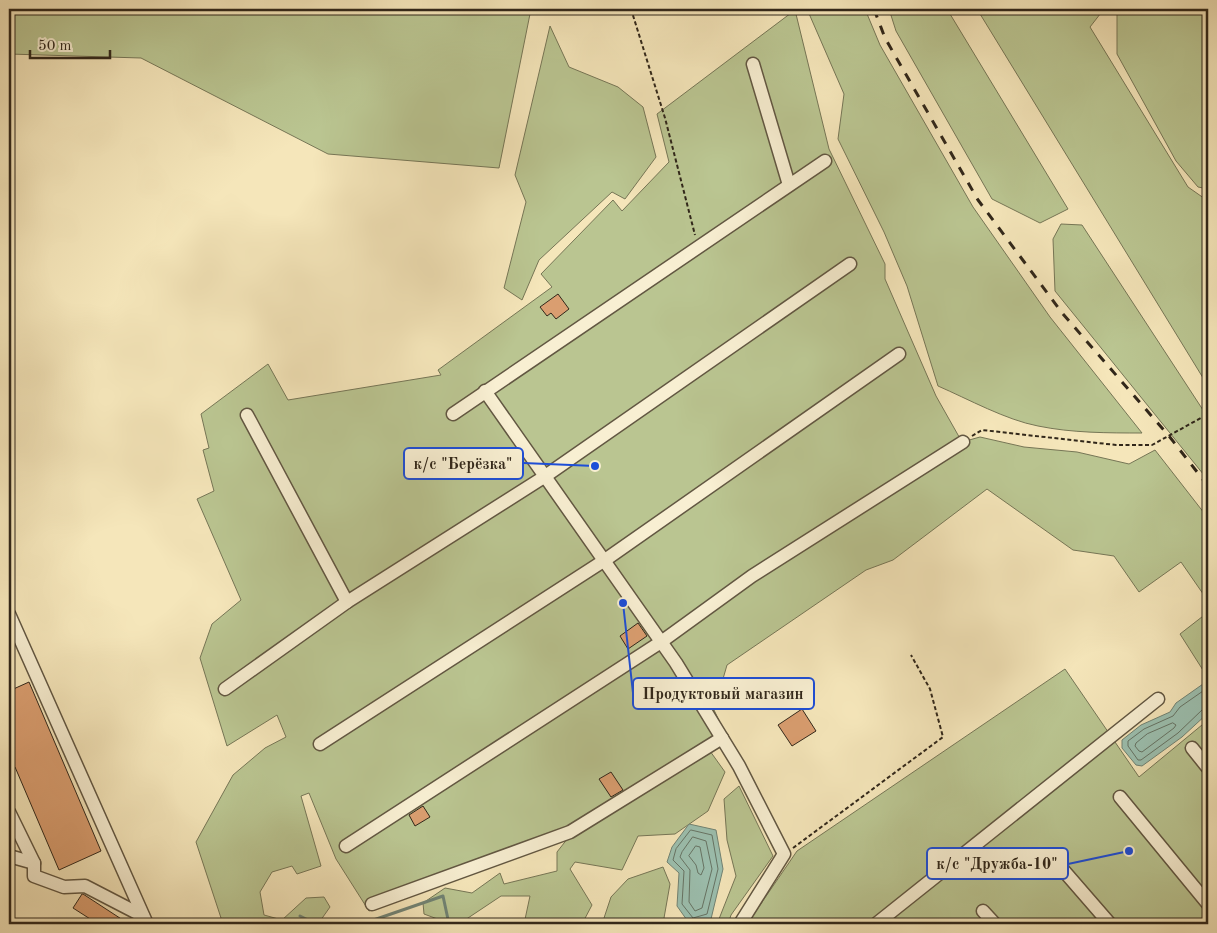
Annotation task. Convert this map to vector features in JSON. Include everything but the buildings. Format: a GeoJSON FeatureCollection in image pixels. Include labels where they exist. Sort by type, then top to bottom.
{"type":"FeatureCollection","features":[{"type":"Feature","properties":{"kind":"street"},"geometry":{"type":"LineString","coordinates":[[753,64],[789,185]]}},
{"type":"Feature","properties":{"kind":"street"},"geometry":{"type":"LineString","coordinates":[[453,414],[825,161]]}},
{"type":"Feature","properties":{"kind":"street"},"geometry":{"type":"LineString","coordinates":[[225,689],[347,602],[544,477],[850,264]]}},
{"type":"Feature","properties":{"kind":"street"},"geometry":{"type":"LineString","coordinates":[[320,744],[605,560],[899,354]]}},
{"type":"Feature","properties":{"kind":"street"},"geometry":{"type":"LineString","coordinates":[[485,391],[676,663],[739,766],[784,854],[740,924]]}},
{"type":"Feature","properties":{"kind":"street"},"geometry":{"type":"LineString","coordinates":[[247,415],[347,602]]}},
{"type":"Feature","properties":{"kind":"street"},"geometry":{"type":"LineString","coordinates":[[346,846],[661,642],[752,576],[962,442]]}},
{"type":"Feature","properties":{"kind":"street"},"geometry":{"type":"LineString","coordinates":[[9,614],[145,920]]}},
{"type":"Feature","properties":{"kind":"street"},"geometry":{"type":"LineString","coordinates":[[876,924],[1158,699]]}},
{"type":"Feature","properties":{"kind":"street"},"geometry":{"type":"LineString","coordinates":[[372,904],[570,832],[723,740]]}},
{"type":"Feature","properties":{"kind":"street"},"geometry":{"type":"LineString","coordinates":[[1192,748],[1208,768]]}},
{"type":"Feature","properties":{"kind":"street"},"geometry":{"type":"LineString","coordinates":[[1120,797],[1208,904]]}},
{"type":"Feature","properties":{"kind":"street"},"geometry":{"type":"LineString","coordinates":[[9,812],[34,863],[34,876],[64,887],[85,886],[145,920]]}},
{"type":"Feature","properties":{"kind":"street"},"geometry":{"type":"LineString","coordinates":[[9,856],[34,863]]}},
{"type":"Feature","properties":{"kind":"street"},"geometry":{"type":"LineString","coordinates":[[1051,856],[1110,924]]}},
{"type":"Feature","properties":{"kind":"street"},"geometry":{"type":"LineString","coordinates":[[983,911],[995,924]]}},
{"type":"Feature","properties":{"kind":"path"},"geometry":{"type":"LineString","coordinates":[[631,9],[664,118],[698,246]]}},
{"type":"Feature","properties":{"kind":"path"},"geometry":{"type":"LineString","coordinates":[[962,442],[982,430],[1107,444],[1152,445],[1208,414]]}},
{"type":"Feature","properties":{"kind":"path"},"geometry":{"type":"LineString","coordinates":[[784,854],[943,737],[930,689],[911,655]]}},
{"type":"Feature","properties":{"kind":"green space"},"geometry":{"type":"Polygon","coordinates":[[[9,9],[531,9],[499,168],[328,154],[141,58],[9,54],[9,9]]]}},
{"type":"Feature","properties":{"kind":"green space"},"geometry":{"type":"Polygon","coordinates":[[[807,9],[865,9],[880,45],[973,207],[1050,317],[1142,433],[1103,433],[1038,426],[1000,414],[938,386],[907,286],[884,232],[838,139],[844,94],[807,9]]]}},
{"type":"Feature","properties":{"kind":"green space"},"geometry":{"type":"Polygon","coordinates":[[[889,9],[947,9],[1068,209],[1040,223],[992,199],[896,31],[889,9]]]}},
{"type":"Feature","properties":{"kind":"green space"},"geometry":{"type":"Polygon","coordinates":[[[977,9],[1104,9],[1090,27],[1188,187],[1208,201],[1208,386],[977,9]]]}},
{"type":"Feature","properties":{"kind":"green space"},"geometry":{"type":"Polygon","coordinates":[[[1117,9],[1208,9],[1208,189],[1198,187],[1176,161],[1117,54],[1117,9]]]}},
{"type":"Feature","properties":{"kind":"green space"},"geometry":{"type":"Polygon","coordinates":[[[795,10],[829,149],[885,264],[885,279],[936,396],[962,442],[980,437],[1024,447],[1077,452],[1129,464],[1155,450],[1208,518],[1208,601],[1181,562],[1139,592],[1114,556],[1073,550],[987,489],[893,560],[866,570],[727,665],[714,710],[726,735],[710,751],[725,772],[708,811],[675,834],[638,836],[622,870],[575,862],[570,869],[592,905],[582,924],[524,924],[530,896],[501,896],[459,924],[451,924],[424,914],[423,903],[445,888],[472,893],[500,873],[504,884],[557,871],[557,852],[568,838],[369,911],[336,859],[309,793],[301,796],[321,866],[297,874],[292,866],[272,872],[260,892],[264,915],[282,920],[306,898],[324,897],[330,907],[318,924],[223,924],[196,842],[233,775],[265,748],[286,737],[277,715],[227,746],[200,658],[212,624],[241,600],[197,499],[214,491],[203,450],[209,448],[201,414],[268,364],[288,400],[441,375],[438,370],[552,287],[541,274],[613,200],[622,211],[669,162],[657,114],[795,10]]]}},
{"type":"Feature","properties":{"kind":"green space"},"geometry":{"type":"Polygon","coordinates":[[[550,26],[569,67],[618,87],[643,107],[656,157],[625,199],[612,192],[539,260],[522,300],[504,288],[526,202],[515,175],[550,26]]]}},
{"type":"Feature","properties":{"kind":"green space"},"geometry":{"type":"Polygon","coordinates":[[[1061,224],[1082,225],[1203,410],[1208,412],[1208,480],[1055,291],[1053,239],[1061,224]]]}},
{"type":"Feature","properties":{"kind":"green space"},"geometry":{"type":"Polygon","coordinates":[[[1208,601],[1208,678],[1180,634],[1207,613],[1208,601]]]}},
{"type":"Feature","properties":{"kind":"green space"},"geometry":{"type":"Polygon","coordinates":[[[1065,669],[1139,777],[1208,720],[1208,924],[747,924],[797,851],[1065,669]]]}},
{"type":"Feature","properties":{"kind":"green space"},"geometry":{"type":"Polygon","coordinates":[[[739,786],[773,856],[731,915],[728,924],[717,924],[736,876],[727,840],[724,799],[739,786]]]}},
{"type":"Feature","properties":{"kind":"green space"},"geometry":{"type":"Polygon","coordinates":[[[663,867],[670,884],[664,918],[671,924],[602,924],[611,897],[628,879],[663,867]]]}},
{"type":"Feature","properties":{"kind":"water"},"geometry":{"type":"Polygon","coordinates":[[[1203,684],[1208,687],[1208,713],[1182,737],[1142,766],[1136,765],[1122,748],[1122,740],[1141,725],[1170,712],[1176,703],[1203,684]]]}},
{"type":"Feature","properties":{"kind":"water"},"geometry":{"type":"Polygon","coordinates":[[[689,824],[716,830],[723,869],[711,919],[689,923],[677,906],[679,873],[667,862],[672,847],[689,824]]]}},
{"type":"Feature","properties":{"kind":"waterway"},"geometry":{"type":"LineString","coordinates":[[362,924],[443,896],[449,924]]}},
{"type":"Feature","properties":{"kind":"waterway"},"geometry":{"type":"LineString","coordinates":[[300,916],[316,924]]}},
{"type":"Feature","properties":{"kind":"railway"},"geometry":{"type":"LineString","coordinates":[[874,9],[885,38],[978,200],[1063,314],[1169,436],[1208,486]]}},
{"type":"Feature","properties":{"kind":"place","name":"к/с \"Берёзка\""},"geometry":{"type":"Point","coordinates":[595,466]}},
{"type":"Feature","properties":{"kind":"place","name":"Продуктовый магазин"},"geometry":{"type":"Point","coordinates":[623,603]}},
{"type":"Feature","properties":{"kind":"place","name":"к/с \"Дружба-10\""},"geometry":{"type":"Point","coordinates":[1129,851]}}]}
